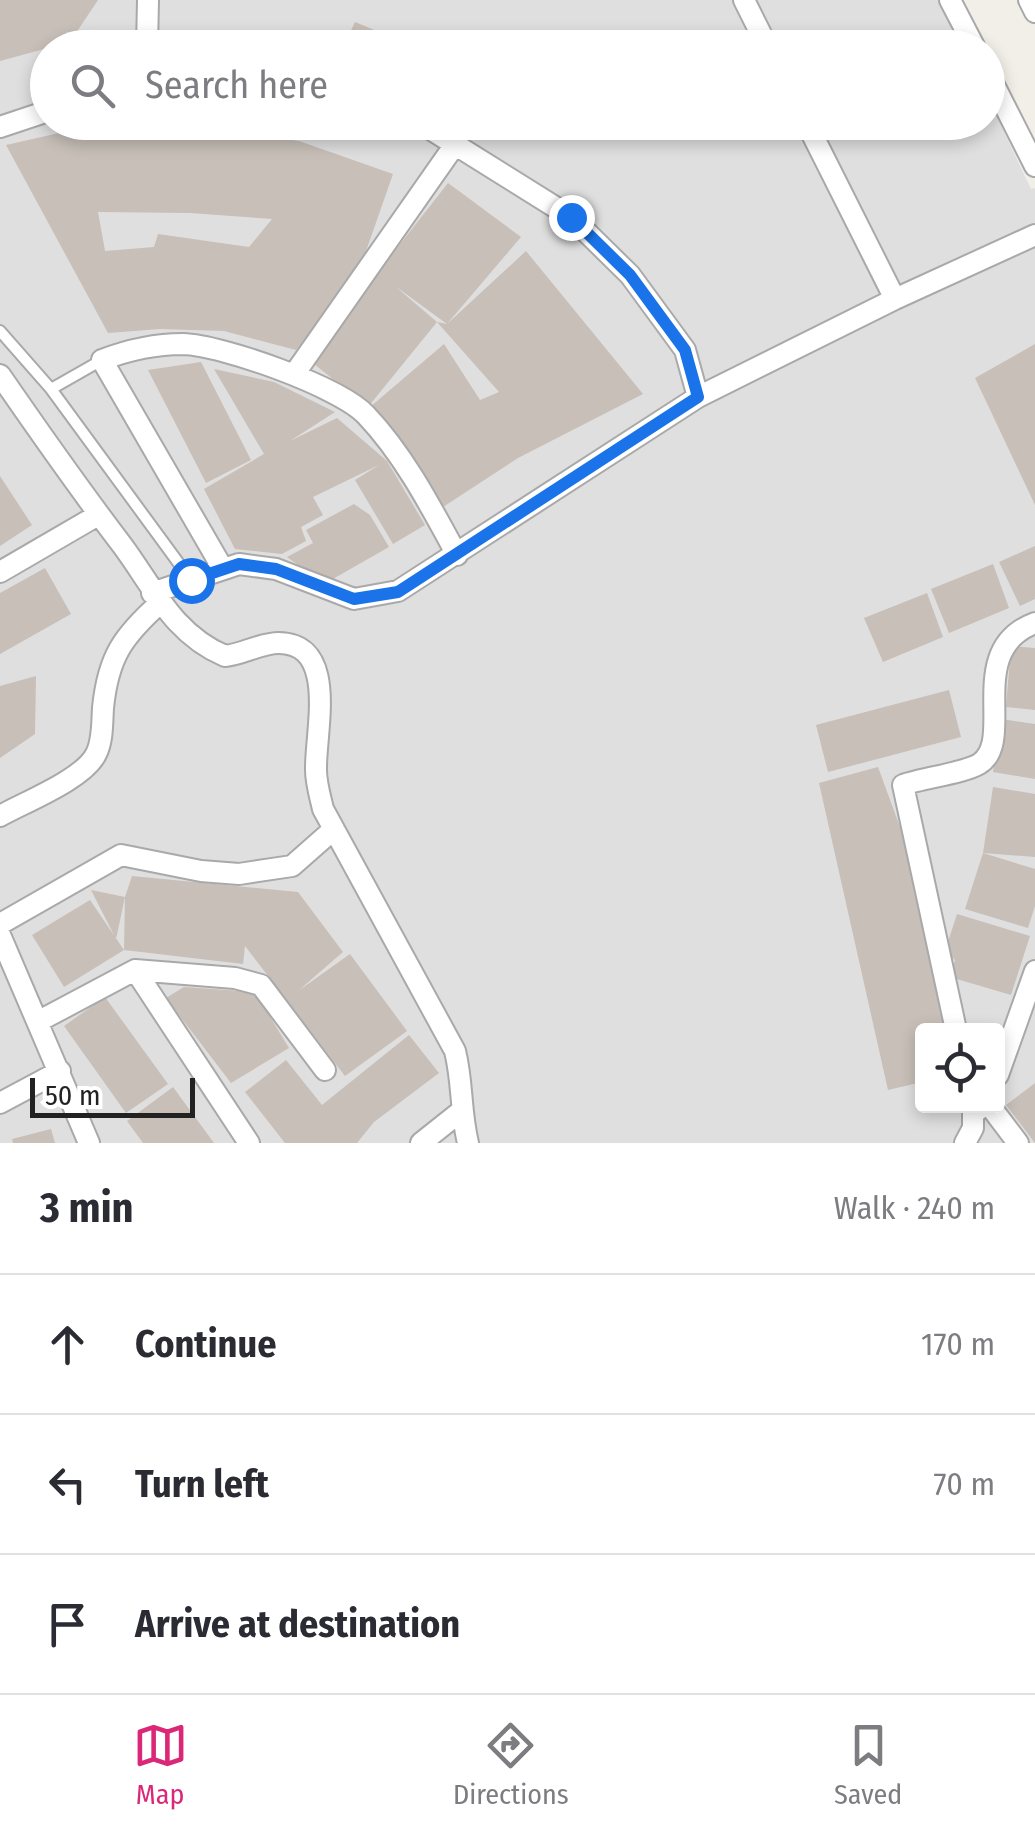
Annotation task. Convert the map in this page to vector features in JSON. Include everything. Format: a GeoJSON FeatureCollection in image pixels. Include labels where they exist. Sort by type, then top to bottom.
{"type":"FeatureCollection","features":[{"type":"Feature","properties":{"kind":"street"},"geometry":{"type":"LineString","coordinates":[[148,0],[148,30]]}},
{"type":"Feature","properties":{"kind":"street"},"geometry":{"type":"LineString","coordinates":[[744,0],[759,30]]}},
{"type":"Feature","properties":{"kind":"street"},"geometry":{"type":"LineString","coordinates":[[950,0],[966,30]]}},
{"type":"Feature","properties":{"kind":"street"},"geometry":{"type":"LineString","coordinates":[[1029,0],[1035,12]]}},
{"type":"Feature","properties":{"kind":"street"},"geometry":{"type":"LineString","coordinates":[[1005,107],[1035,166]]}},
{"type":"Feature","properties":{"kind":"street"},"geometry":{"type":"LineString","coordinates":[[0,127],[30,117]]}},
{"type":"Feature","properties":{"kind":"street"},"geometry":{"type":"LineString","coordinates":[[445,140],[571,217],[630,275],[685,350],[698,397]]}},
{"type":"Feature","properties":{"kind":"street"},"geometry":{"type":"LineString","coordinates":[[815,140],[896,298]]}},
{"type":"Feature","properties":{"kind":"street"},"geometry":{"type":"LineString","coordinates":[[295,372],[454,146]]}},
{"type":"Feature","properties":{"kind":"street"},"geometry":{"type":"LineString","coordinates":[[0,816],[79,773],[96,754],[104,695],[114,660],[129,630],[156,598],[191,580],[239,564],[276,569],[354,599],[398,592],[698,397],[896,298],[1035,236]]}},
{"type":"Feature","properties":{"kind":"street"},"geometry":{"type":"LineString","coordinates":[[223,569],[102,360],[128,350],[186,344],[295,372],[364,412],[403,462],[457,556]]}},
{"type":"Feature","properties":{"kind":"street"},"geometry":{"type":"LineString","coordinates":[[0,376],[181,628],[226,656],[277,643],[293,645],[308,654],[318,674],[316,772],[322,808],[455,1051],[461,1075],[460,1112],[468,1143]]}},
{"type":"Feature","properties":{"kind":"street"},"geometry":{"type":"LineString","coordinates":[[0,572],[98,515]]}},
{"type":"Feature","properties":{"kind":"street"},"geometry":{"type":"LineString","coordinates":[[954,1023],[903,785],[980,764],[991,748],[998,657],[1017,630],[1035,623]]}},
{"type":"Feature","properties":{"kind":"street"},"geometry":{"type":"LineString","coordinates":[[0,924],[121,855],[201,871],[239,874],[292,866],[334,829]]}},
{"type":"Feature","properties":{"kind":"street"},"geometry":{"type":"LineString","coordinates":[[0,935],[91,1143]]}},
{"type":"Feature","properties":{"kind":"street"},"geometry":{"type":"LineString","coordinates":[[38,1020],[134,970],[235,978],[261,985],[324,1070]]}},
{"type":"Feature","properties":{"kind":"street"},"geometry":{"type":"LineString","coordinates":[[134,970],[249,1143]]}},
{"type":"Feature","properties":{"kind":"street"},"geometry":{"type":"LineString","coordinates":[[1005,1055],[1035,971]]}},
{"type":"Feature","properties":{"kind":"street"},"geometry":{"type":"LineString","coordinates":[[1021,1010],[1035,1028]]}},
{"type":"Feature","properties":{"kind":"street"},"geometry":{"type":"LineString","coordinates":[[0,1103],[60,1071]]}},
{"type":"Feature","properties":{"kind":"street"},"geometry":{"type":"LineString","coordinates":[[421,1143],[460,1112]]}},
{"type":"Feature","properties":{"kind":"street"},"geometry":{"type":"LineString","coordinates":[[965,1143],[978,1113]]}},
{"type":"Feature","properties":{"kind":"street"},"geometry":{"type":"LineString","coordinates":[[985,1113],[1018,1143]]}},
{"type":"Feature","properties":{"kind":"lane"},"geometry":{"type":"LineString","coordinates":[[0,330],[51,389],[191,580]]}},
{"type":"Feature","properties":{"kind":"lane"},"geometry":{"type":"LineString","coordinates":[[51,389],[102,360]]}},
{"type":"Feature","properties":{"kind":"shaded area"},"geometry":{"type":"Polygon","coordinates":[[[0,0],[941,0],[956,30],[30,30],[30,140],[1005,140],[1005,134],[1031,189],[1035,188],[1035,1143],[0,1143],[0,0]]]}},
{"type":"Feature","properties":{"kind":"building"},"geometry":{"type":"Polygon","coordinates":[[[0,0],[98,0],[78,30],[30,30],[30,53],[0,61],[0,0]]]}},
{"type":"Feature","properties":{"kind":"building"},"geometry":{"type":"Polygon","coordinates":[[[355,22],[374,30],[351,30],[355,22]]]}},
{"type":"Feature","properties":{"kind":"building"},"geometry":{"type":"Polygon","coordinates":[[[30,140],[292,140],[393,174],[357,277],[296,350],[224,331],[160,329],[108,333],[6,145],[30,140]],[[98,212],[105,251],[154,247],[158,234],[249,247],[272,219],[98,212]]]}},
{"type":"Feature","properties":{"kind":"building"},"geometry":{"type":"Polygon","coordinates":[[[448,183],[521,237],[447,324],[395,286],[437,322],[368,407],[309,360],[448,183]]]}},
{"type":"Feature","properties":{"kind":"building"},"geometry":{"type":"Polygon","coordinates":[[[526,251],[643,394],[518,458],[440,509],[370,407],[444,344],[480,400],[499,392],[437,322],[447,324],[526,251]]]}},
{"type":"Feature","properties":{"kind":"building"},"geometry":{"type":"Polygon","coordinates":[[[1035,344],[1035,505],[975,378],[1035,344]]]}},
{"type":"Feature","properties":{"kind":"building"},"geometry":{"type":"Polygon","coordinates":[[[201,362],[251,460],[206,483],[148,370],[201,362]]]}},
{"type":"Feature","properties":{"kind":"building"},"geometry":{"type":"Polygon","coordinates":[[[214,369],[274,382],[335,412],[290,441],[337,418],[387,461],[425,525],[393,544],[355,480],[379,465],[313,497],[323,515],[301,527],[306,541],[282,554],[235,549],[204,489],[264,454],[214,369]]]}},
{"type":"Feature","properties":{"kind":"building"},"geometry":{"type":"Polygon","coordinates":[[[0,476],[32,525],[0,546],[0,476]]]}},
{"type":"Feature","properties":{"kind":"building"},"geometry":{"type":"Polygon","coordinates":[[[354,504],[370,515],[389,547],[324,584],[287,557],[313,543],[306,530],[354,504]]]}},
{"type":"Feature","properties":{"kind":"building"},"geometry":{"type":"Polygon","coordinates":[[[1035,546],[1035,599],[1020,606],[999,562],[1035,546]]]}},
{"type":"Feature","properties":{"kind":"building"},"geometry":{"type":"Polygon","coordinates":[[[993,564],[1009,608],[949,633],[931,589],[993,564]]]}},
{"type":"Feature","properties":{"kind":"building"},"geometry":{"type":"Polygon","coordinates":[[[45,568],[71,614],[0,654],[0,593],[45,568]]]}},
{"type":"Feature","properties":{"kind":"building"},"geometry":{"type":"Polygon","coordinates":[[[927,593],[943,637],[883,662],[864,618],[927,593]]]}},
{"type":"Feature","properties":{"kind":"building"},"geometry":{"type":"Polygon","coordinates":[[[1011,646],[1035,648],[1035,710],[1006,707],[1011,646]]]}},
{"type":"Feature","properties":{"kind":"building"},"geometry":{"type":"Polygon","coordinates":[[[36,676],[35,734],[0,758],[0,686],[36,676]]]}},
{"type":"Feature","properties":{"kind":"building"},"geometry":{"type":"Polygon","coordinates":[[[949,690],[961,737],[828,772],[816,725],[949,690]]]}},
{"type":"Feature","properties":{"kind":"building"},"geometry":{"type":"Polygon","coordinates":[[[1001,719],[1035,724],[1035,779],[993,772],[1001,719]]]}},
{"type":"Feature","properties":{"kind":"building"},"geometry":{"type":"Polygon","coordinates":[[[878,767],[900,827],[945,1023],[915,1023],[915,1084],[888,1090],[819,783],[878,767]]]}},
{"type":"Feature","properties":{"kind":"building"},"geometry":{"type":"Polygon","coordinates":[[[993,787],[1035,794],[1035,857],[983,853],[993,787]]]}},
{"type":"Feature","properties":{"kind":"building"},"geometry":{"type":"Polygon","coordinates":[[[983,853],[1035,869],[1035,906],[1028,928],[965,909],[983,853]]]}},
{"type":"Feature","properties":{"kind":"building"},"geometry":{"type":"Polygon","coordinates":[[[132,876],[298,892],[343,952],[298,991],[350,954],[407,1031],[345,1076],[245,946],[243,964],[124,950],[125,897],[132,876]]]}},
{"type":"Feature","properties":{"kind":"building"},"geometry":{"type":"Polygon","coordinates":[[[91,890],[125,897],[116,939],[91,890]]]}},
{"type":"Feature","properties":{"kind":"building"},"geometry":{"type":"Polygon","coordinates":[[[90,900],[124,950],[64,987],[32,935],[90,900]]]}},
{"type":"Feature","properties":{"kind":"building"},"geometry":{"type":"Polygon","coordinates":[[[957,914],[1030,936],[1011,995],[950,977],[955,960],[945,951],[957,914]]]}},
{"type":"Feature","properties":{"kind":"building"},"geometry":{"type":"Polygon","coordinates":[[[184,987],[255,992],[289,1048],[231,1083],[166,998],[184,987]]]}},
{"type":"Feature","properties":{"kind":"building"},"geometry":{"type":"Polygon","coordinates":[[[105,997],[168,1084],[126,1113],[64,1026],[105,997]]]}},
{"type":"Feature","properties":{"kind":"building"},"geometry":{"type":"Polygon","coordinates":[[[409,1035],[439,1073],[374,1122],[357,1143],[285,1143],[245,1092],[286,1060],[322,1105],[409,1035]]]}},
{"type":"Feature","properties":{"kind":"building"},"geometry":{"type":"Polygon","coordinates":[[[1035,1083],[1035,1143],[1006,1105],[1035,1083]]]}},
{"type":"Feature","properties":{"kind":"building"},"geometry":{"type":"Polygon","coordinates":[[[173,1087],[214,1143],[143,1143],[127,1121],[173,1087]]]}},
{"type":"Feature","properties":{"kind":"building"},"geometry":{"type":"Polygon","coordinates":[[[51,1129],[55,1143],[13,1143],[12,1139],[51,1129]]]}},
{"type":"Feature","properties":{"kind":"route"},"geometry":{"type":"LineString","coordinates":[[191,580],[239,564],[276,569],[354,599],[398,592],[698,397],[685,350],[630,275],[571,217]]}}]}
